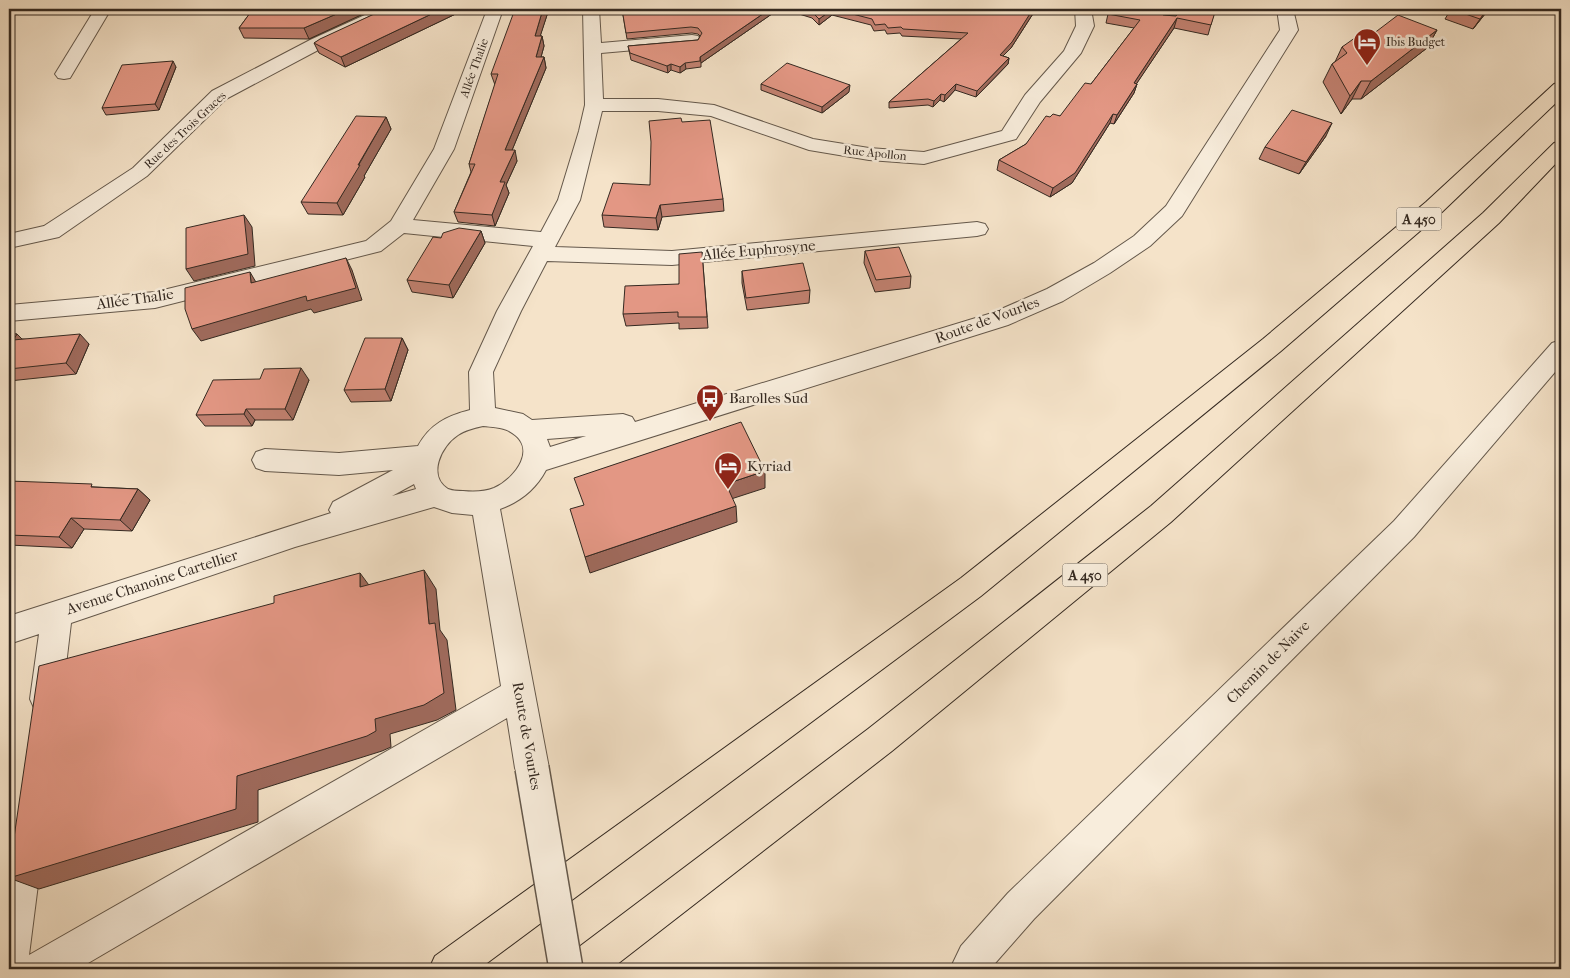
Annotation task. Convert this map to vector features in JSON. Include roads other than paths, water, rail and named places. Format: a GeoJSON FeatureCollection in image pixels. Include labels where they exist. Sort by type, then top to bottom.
{"type":"FeatureCollection","features":[{"type":"Feature","properties":{"kind":"highway","name":"A 450"},"geometry":{"type":"LineString","coordinates":[[448,969],[971,587],[1272,345],[1434,206],[1561,88]]}},
{"type":"Feature","properties":{"kind":"highway","name":"A 450"},"geometry":{"type":"LineString","coordinates":[[580,969],[880,740],[1161,514],[1491,218],[1561,147]]}},
{"type":"Feature","properties":{"kind":"street"},"geometry":{"type":"LineString","coordinates":[[64,74],[103,9]]}},
{"type":"Feature","properties":{"kind":"street","name":"Rue des Trois Graces"},"geometry":{"type":"LineString","coordinates":[[9,241],[51,232],[140,172],[219,95],[316,44],[391,9]]}},
{"type":"Feature","properties":{"kind":"street"},"geometry":{"type":"LineString","coordinates":[[483,416],[481,372],[508,311],[569,200],[594,105],[591,9]]}},
{"type":"Feature","properties":{"kind":"street","name":"Rue Apollon"},"geometry":{"type":"LineString","coordinates":[[594,105],[658,105],[714,111],[809,144],[869,154],[924,158],[1009,135],[1032,98],[1072,53],[1085,26],[1083,9]]}},
{"type":"Feature","properties":{"kind":"street","name":"Route de Vourles"},"geometry":{"type":"LineString","coordinates":[[537,462],[1000,319],[1055,295],[1102,268],[1142,241],[1174,211],[1289,30],[1285,9]]}},
{"type":"Feature","properties":{"kind":"street","name":"Allée Thalie"},"geometry":{"type":"LineString","coordinates":[[9,313],[155,300],[373,246],[399,226],[444,149],[493,15]]}},
{"type":"Feature","properties":{"kind":"street"},"geometry":{"type":"LineString","coordinates":[[591,49],[692,40]]}},
{"type":"Feature","properties":{"kind":"street"},"geometry":{"type":"LineString","coordinates":[[399,226],[544,247]]}},
{"type":"Feature","properties":{"kind":"street","name":"Allée Euphrosyne"},"geometry":{"type":"LineString","coordinates":[[544,247],[672,258],[976,230]]}},
{"type":"Feature","properties":{"kind":"street","name":"Chemin de Naive"},"geometry":{"type":"LineString","coordinates":[[969,969],[974,959],[1021,906],[1404,529],[1561,349]]}},
{"type":"Feature","properties":{"kind":"street"},"geometry":{"type":"LineString","coordinates":[[483,416],[501,416],[518,421],[530,430],[536,439],[538,450],[537,462],[530,475],[518,488],[503,497],[485,503],[467,504],[450,502],[437,495],[429,487],[424,477],[424,461],[434,441],[447,429],[464,420],[483,416]]}},
{"type":"Feature","properties":{"kind":"street","name":"Route de Vourles"},"geometry":{"type":"LineString","coordinates":[[530,430],[668,422]]}},
{"type":"Feature","properties":{"kind":"street"},"geometry":{"type":"LineString","coordinates":[[265,460],[339,464],[424,461]]}},
{"type":"Feature","properties":{"kind":"street","name":"Avenue Chanoine Cartellier"},"geometry":{"type":"LineString","coordinates":[[296,536],[424,461]]}},
{"type":"Feature","properties":{"kind":"street","name":"Avenue Chanoine Cartellier"},"geometry":{"type":"LineString","coordinates":[[9,630],[296,536],[437,495]]}},
{"type":"Feature","properties":{"kind":"street","name":"Route de Vourles"},"geometry":{"type":"LineString","coordinates":[[485,503],[566,969]]}},
{"type":"Feature","properties":{"kind":"street"},"geometry":{"type":"LineString","coordinates":[[41,730],[57,613]]}},
{"type":"Feature","properties":{"kind":"street"},"geometry":{"type":"LineString","coordinates":[[42,969],[519,693]]}},
{"type":"Feature","properties":{"kind":"street"},"geometry":{"type":"LineString","coordinates":[[9,965],[29,818]]}},
{"type":"Feature","properties":{"kind":"place","name":"Ibis Budget"},"geometry":{"type":"Point","coordinates":[1367,66]}},
{"type":"Feature","properties":{"kind":"place","name":"Barolles Sud"},"geometry":{"type":"Point","coordinates":[710,422]}},
{"type":"Feature","properties":{"kind":"place","name":"Kyriad"},"geometry":{"type":"Point","coordinates":[728,490]}}]}
